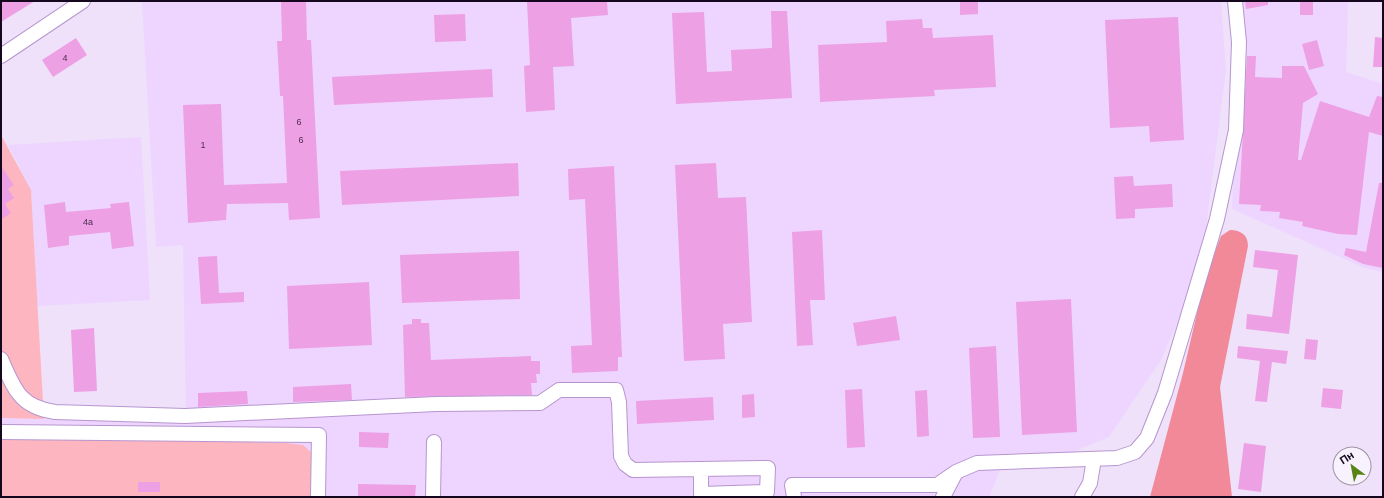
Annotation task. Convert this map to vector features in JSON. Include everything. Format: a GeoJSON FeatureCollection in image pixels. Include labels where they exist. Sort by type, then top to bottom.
{"type":"FeatureCollection","features":[{"type":"Feature","properties":{"kind":"street"},"geometry":{"type":"LineString","coordinates":[[1,56],[83,1]]}},
{"type":"Feature","properties":{"kind":"street"},"geometry":{"type":"LineString","coordinates":[[794,497],[792,485],[937,485],[956,472],[977,463],[1094,459],[1127,456],[1142,446],[1147,438],[1164,393],[1217,219],[1236,130],[1239,42],[1235,1]]}},
{"type":"Feature","properties":{"kind":"street"},"geometry":{"type":"LineString","coordinates":[[1,359],[16,390],[24,401],[34,407],[55,412],[185,416],[436,404],[540,403],[559,390],[616,390],[619,402],[621,456],[625,464],[633,470],[768,468],[767,492],[701,494],[701,469]]}},
{"type":"Feature","properties":{"kind":"street"},"geometry":{"type":"LineString","coordinates":[[1,432],[319,435],[318,497]]}},
{"type":"Feature","properties":{"kind":"street"},"geometry":{"type":"LineString","coordinates":[[433,497],[434,442]]}},
{"type":"Feature","properties":{"kind":"street"},"geometry":{"type":"LineString","coordinates":[[1082,497],[1090,483],[1094,459]]}},
{"type":"Feature","properties":{"kind":"street"},"geometry":{"type":"LineString","coordinates":[[943,497],[956,472]]}},
{"type":"Feature","properties":{"kind":"street"},"geometry":{"type":"LineString","coordinates":[[850,497],[859,485]]}},
{"type":"Feature","properties":{"kind":"shaded area"},"geometry":{"type":"Polygon","coordinates":[[[142,1],[1221,1],[1226,70],[1205,235],[1184,307],[1161,360],[1109,437],[1075,451],[1000,470],[989,497],[1,497],[1,418],[186,423],[183,245],[156,247],[142,1]]]}},
{"type":"Feature","properties":{"kind":"shaded area"},"geometry":{"type":"Polygon","coordinates":[[[1240,1],[1348,1],[1346,72],[1383,84],[1383,272],[1365,268],[1232,209],[1240,1]]]}},
{"type":"Feature","properties":{"kind":"shaded area"},"geometry":{"type":"Polygon","coordinates":[[[1,135],[31,190],[44,419],[1,418],[1,135]]]}},
{"type":"Feature","properties":{"kind":"shaded area"},"geometry":{"type":"Polygon","coordinates":[[[141,137],[150,300],[37,306],[31,190],[8,145],[141,137]]]}},
{"type":"Feature","properties":{"kind":"shaded area"},"geometry":{"type":"Polygon","coordinates":[[[1230,230],[1241,232],[1248,242],[1220,387],[1232,497],[1150,497],[1183,373],[1205,279],[1221,236],[1230,230]]]}},
{"type":"Feature","properties":{"kind":"shaded area"},"geometry":{"type":"Polygon","coordinates":[[[1,437],[286,443],[303,445],[312,453],[315,497],[1,497],[1,437]]]}},
{"type":"Feature","properties":{"kind":"building"},"geometry":{"type":"Polygon","coordinates":[[[1,1],[35,1],[1,22],[1,1]]]}},
{"type":"Feature","properties":{"kind":"building"},"geometry":{"type":"Polygon","coordinates":[[[281,1],[306,1],[307,40],[311,40],[320,218],[289,220],[288,203],[227,204],[226,220],[188,223],[183,105],[221,104],[224,185],[287,183],[283,96],[280,96],[277,41],[282,41],[281,1]]]}},
{"type":"Feature","properties":{"kind":"building"},"geometry":{"type":"Polygon","coordinates":[[[527,1],[607,1],[608,15],[571,18],[574,66],[553,67],[555,110],[526,112],[524,66],[530,65],[527,1]]]}},
{"type":"Feature","properties":{"kind":"building"},"geometry":{"type":"Polygon","coordinates":[[[960,1],[978,1],[978,14],[960,15],[960,1]]]}},
{"type":"Feature","properties":{"kind":"building"},"geometry":{"type":"Polygon","coordinates":[[[1245,1],[1268,1],[1268,5],[1246,9],[1245,1]]]}},
{"type":"Feature","properties":{"kind":"building"},"geometry":{"type":"Polygon","coordinates":[[[1300,1],[1313,1],[1313,15],[1300,15],[1300,1]]]}},
{"type":"Feature","properties":{"kind":"building"},"geometry":{"type":"Polygon","coordinates":[[[771,11],[787,11],[792,98],[676,104],[672,13],[704,12],[707,72],[732,71],[731,50],[772,48],[771,11]]]}},
{"type":"Feature","properties":{"kind":"building"},"geometry":{"type":"Polygon","coordinates":[[[465,14],[466,41],[435,42],[434,15],[465,14]]]}},
{"type":"Feature","properties":{"kind":"building"},"geometry":{"type":"Polygon","coordinates":[[[1178,17],[1184,140],[1150,142],[1149,126],[1110,128],[1105,20],[1178,17]]]}},
{"type":"Feature","properties":{"kind":"building"},"geometry":{"type":"Polygon","coordinates":[[[922,19],[923,28],[932,28],[933,38],[993,35],[996,87],[934,90],[935,96],[820,102],[818,45],[887,42],[886,21],[922,19]]]}},
{"type":"Feature","properties":{"kind":"building"},"geometry":{"type":"Polygon","coordinates":[[[1375,37],[1383,38],[1383,67],[1373,67],[1375,37]]]}},
{"type":"Feature","properties":{"kind":"building"},"geometry":{"type":"Polygon","coordinates":[[[76,38],[87,55],[53,77],[42,60],[76,38]]]}},
{"type":"Feature","properties":{"kind":"building"},"geometry":{"type":"Polygon","coordinates":[[[1317,40],[1324,66],[1309,70],[1302,44],[1317,40]]]}},
{"type":"Feature","properties":{"kind":"building"},"geometry":{"type":"Polygon","coordinates":[[[1247,56],[1256,56],[1255,77],[1282,78],[1282,66],[1304,66],[1318,94],[1303,103],[1298,160],[1301,160],[1320,101],[1369,117],[1377,96],[1383,97],[1383,136],[1369,132],[1357,235],[1338,234],[1302,226],[1303,222],[1279,218],[1280,212],[1260,211],[1261,205],[1239,204],[1247,56]]]}},
{"type":"Feature","properties":{"kind":"building"},"geometry":{"type":"Polygon","coordinates":[[[492,69],[493,97],[334,105],[332,77],[492,69]]]}},
{"type":"Feature","properties":{"kind":"building"},"geometry":{"type":"Polygon","coordinates":[[[518,163],[519,196],[342,205],[340,171],[518,163]]]}},
{"type":"Feature","properties":{"kind":"building"},"geometry":{"type":"Polygon","coordinates":[[[716,163],[718,198],[746,197],[752,322],[723,324],[725,359],[684,361],[675,165],[716,163]]]}},
{"type":"Feature","properties":{"kind":"building"},"geometry":{"type":"Polygon","coordinates":[[[1,166],[14,185],[8,189],[14,198],[5,204],[11,213],[1,220],[1,166]]]}},
{"type":"Feature","properties":{"kind":"building"},"geometry":{"type":"Polygon","coordinates":[[[614,166],[622,357],[618,357],[618,371],[572,373],[571,346],[592,345],[585,199],[569,200],[568,169],[614,166]]]}},
{"type":"Feature","properties":{"kind":"building"},"geometry":{"type":"Polygon","coordinates":[[[1133,176],[1134,186],[1172,184],[1173,207],[1135,209],[1135,218],[1116,219],[1114,177],[1133,176]]]}},
{"type":"Feature","properties":{"kind":"building"},"geometry":{"type":"Polygon","coordinates":[[[1379,183],[1383,183],[1383,268],[1363,264],[1344,255],[1346,248],[1366,252],[1379,183]]]}},
{"type":"Feature","properties":{"kind":"building"},"geometry":{"type":"Polygon","coordinates":[[[65,202],[66,212],[111,208],[110,204],[129,202],[134,246],[112,249],[110,232],[69,236],[69,245],[48,248],[44,205],[65,202]]]}},
{"type":"Feature","properties":{"kind":"building"},"geometry":{"type":"Polygon","coordinates":[[[822,230],[825,300],[810,300],[813,345],[797,346],[792,232],[822,230]]]}},
{"type":"Feature","properties":{"kind":"building"},"geometry":{"type":"Polygon","coordinates":[[[1255,250],[1298,255],[1289,334],[1246,329],[1247,314],[1272,317],[1278,270],[1253,267],[1255,250]]]}},
{"type":"Feature","properties":{"kind":"building"},"geometry":{"type":"Polygon","coordinates":[[[519,251],[520,299],[402,303],[400,255],[519,251]]]}},
{"type":"Feature","properties":{"kind":"building"},"geometry":{"type":"Polygon","coordinates":[[[217,256],[219,293],[244,292],[244,302],[201,304],[198,257],[217,256]]]}},
{"type":"Feature","properties":{"kind":"building"},"geometry":{"type":"Polygon","coordinates":[[[369,282],[372,345],[289,349],[287,286],[369,282]]]}},
{"type":"Feature","properties":{"kind":"building"},"geometry":{"type":"Polygon","coordinates":[[[1071,299],[1077,432],[1022,435],[1016,302],[1071,299]]]}},
{"type":"Feature","properties":{"kind":"building"},"geometry":{"type":"Polygon","coordinates":[[[896,316],[900,340],[857,346],[853,323],[896,316]]]}},
{"type":"Feature","properties":{"kind":"building"},"geometry":{"type":"Polygon","coordinates":[[[412,319],[421,319],[421,323],[429,323],[431,360],[531,356],[531,361],[540,361],[540,374],[536,374],[537,383],[531,383],[532,395],[405,397],[403,325],[412,324],[412,319]]]}},
{"type":"Feature","properties":{"kind":"building"},"geometry":{"type":"Polygon","coordinates":[[[94,328],[97,391],[74,392],[71,330],[94,328]]]}},
{"type":"Feature","properties":{"kind":"building"},"geometry":{"type":"Polygon","coordinates":[[[1306,339],[1318,340],[1316,360],[1304,359],[1306,339]]]}},
{"type":"Feature","properties":{"kind":"building"},"geometry":{"type":"Polygon","coordinates":[[[996,346],[1000,437],[973,438],[969,348],[996,346]]]}},
{"type":"Feature","properties":{"kind":"building"},"geometry":{"type":"Polygon","coordinates":[[[1238,346],[1288,351],[1286,364],[1272,362],[1267,402],[1255,401],[1260,361],[1237,358],[1238,346]]]}},
{"type":"Feature","properties":{"kind":"building"},"geometry":{"type":"Polygon","coordinates":[[[351,384],[352,400],[293,402],[293,387],[351,384]]]}},
{"type":"Feature","properties":{"kind":"building"},"geometry":{"type":"Polygon","coordinates":[[[1323,388],[1343,390],[1341,409],[1321,407],[1323,388]]]}},
{"type":"Feature","properties":{"kind":"building"},"geometry":{"type":"Polygon","coordinates":[[[862,389],[865,447],[847,448],[845,390],[862,389]]]}},
{"type":"Feature","properties":{"kind":"building"},"geometry":{"type":"Polygon","coordinates":[[[927,390],[929,436],[917,437],[915,391],[927,390]]]}},
{"type":"Feature","properties":{"kind":"building"},"geometry":{"type":"Polygon","coordinates":[[[247,391],[248,404],[198,407],[198,393],[247,391]]]}},
{"type":"Feature","properties":{"kind":"building"},"geometry":{"type":"Polygon","coordinates":[[[754,394],[755,417],[742,418],[742,395],[754,394]]]}},
{"type":"Feature","properties":{"kind":"building"},"geometry":{"type":"Polygon","coordinates":[[[713,397],[714,420],[637,424],[636,401],[713,397]]]}},
{"type":"Feature","properties":{"kind":"building"},"geometry":{"type":"Polygon","coordinates":[[[359,432],[389,433],[388,448],[359,447],[359,432]]]}},
{"type":"Feature","properties":{"kind":"building"},"geometry":{"type":"Polygon","coordinates":[[[1244,443],[1266,446],[1261,492],[1238,489],[1244,443]]]}},
{"type":"Feature","properties":{"kind":"building"},"geometry":{"type":"Polygon","coordinates":[[[138,482],[160,482],[160,492],[138,492],[138,482]]]}},
{"type":"Feature","properties":{"kind":"building"},"geometry":{"type":"Polygon","coordinates":[[[358,484],[416,485],[415,497],[358,497],[358,484]]]}}]}
